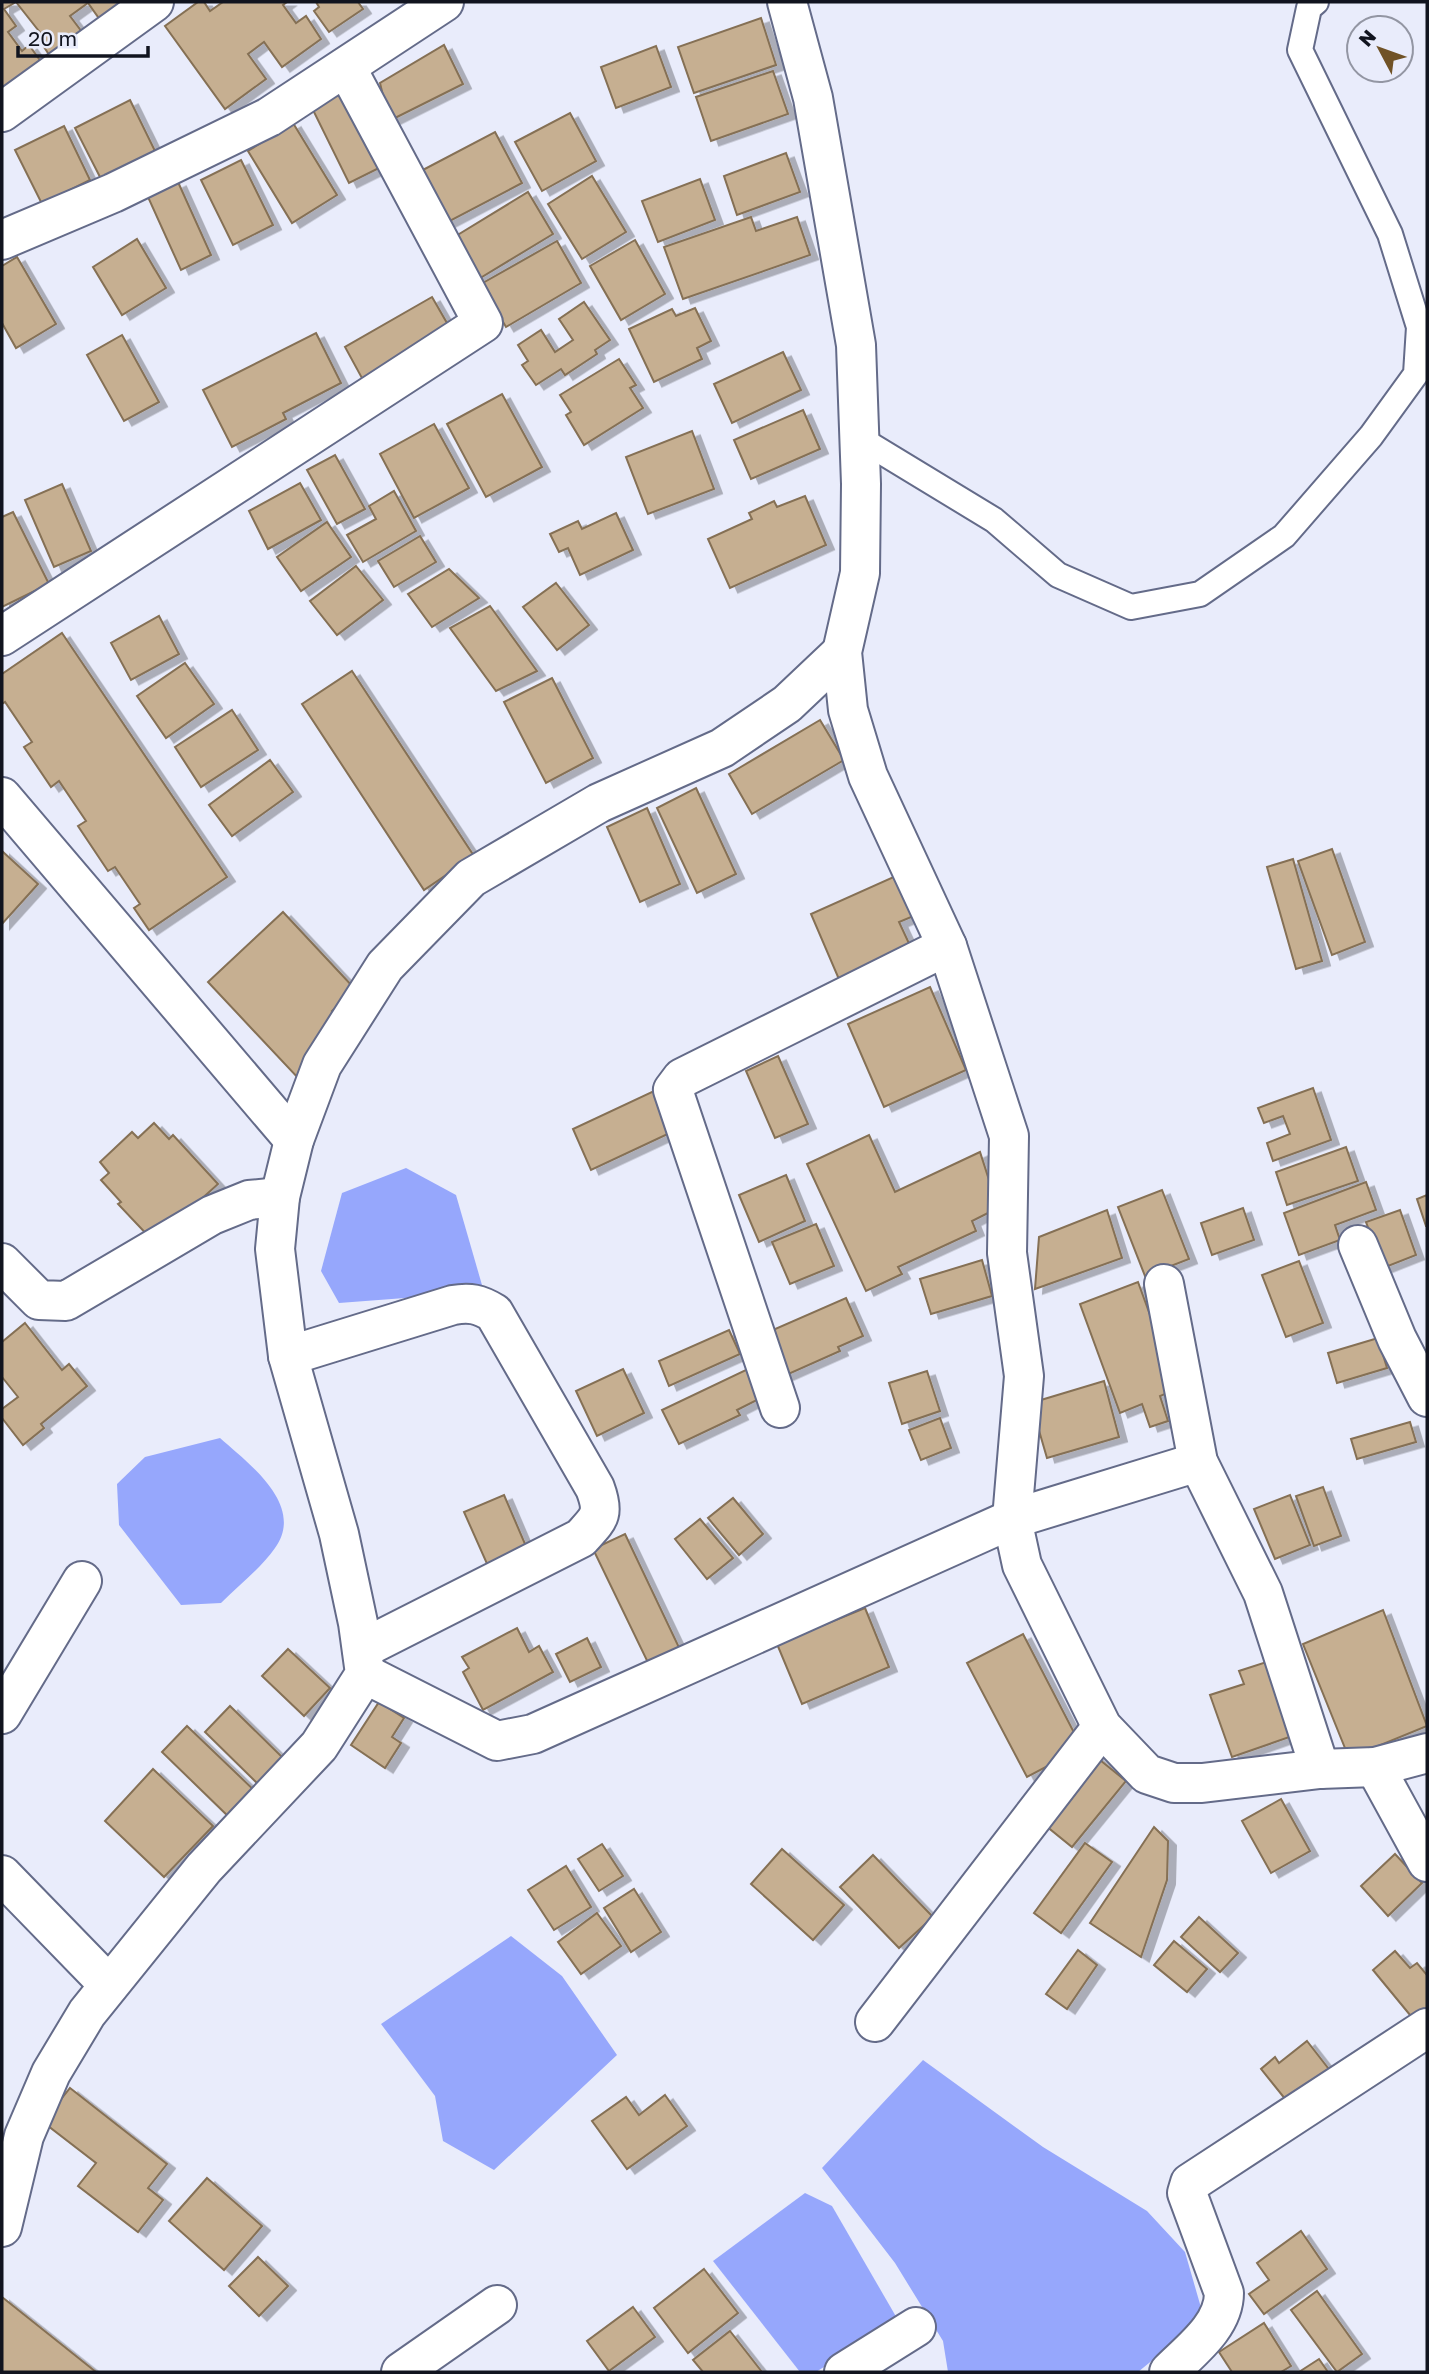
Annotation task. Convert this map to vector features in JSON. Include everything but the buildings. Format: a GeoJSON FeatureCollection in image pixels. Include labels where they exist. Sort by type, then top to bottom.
{"type":"FeatureCollection","features":[{"type":"Feature","properties":{"kind":"street"},"geometry":{"type":"LineString","coordinates":[[2,112],[154,2]]}},
{"type":"Feature","properties":{"kind":"street"},"geometry":{"type":"LineString","coordinates":[[2,240],[113,193],[270,117],[444,2]]}},
{"type":"Feature","properties":{"kind":"street"},"geometry":{"type":"LineString","coordinates":[[787,2],[813,98],[856,345],[860,573],[842,652],[848,710],[868,776],[947,946],[1009,1136],[1007,1254],[1024,1376],[1012,1519],[1022,1564],[1102,1727],[1147,1774],[1174,1783],[1202,1783],[1320,1769],[1374,1767],[1427,1752]]}},
{"type":"Feature","properties":{"kind":"street"},"geometry":{"type":"LineString","coordinates":[[2,636],[482,323],[346,67]]}},
{"type":"Feature","properties":{"kind":"street"},"geometry":{"type":"LineString","coordinates":[[842,652],[787,704],[722,748],[599,803],[471,878],[385,966],[322,1065],[294,1140],[281,1197],[275,1249],[288,1356],[339,1534],[364,1662],[497,1741],[513,1740],[533,1734],[1012,1519],[1198,1462]]}},
{"type":"Feature","properties":{"kind":"street"},"geometry":{"type":"LineString","coordinates":[[2,797],[294,1140]]}},
{"type":"Feature","properties":{"kind":"street"},"geometry":{"type":"LineString","coordinates":[[780,1408],[673,1090],[682,1077],[947,946]]}},
{"type":"Feature","properties":{"kind":"street"},"geometry":{"type":"LineString","coordinates":[[2,1263],[39,1300],[66,1300],[212,1215],[249,1200],[281,1197]]}},
{"type":"Feature","properties":{"kind":"street"},"geometry":{"type":"LineString","coordinates":[[1358,1244],[1396,1339],[1427,1397]]}},
{"type":"Feature","properties":{"kind":"street"},"geometry":{"type":"LineString","coordinates":[[1164,1284],[1198,1462],[1263,1593],[1320,1769]]}},
{"type":"Feature","properties":{"kind":"street"},"geometry":{"type":"LineString","coordinates":[[2,2227],[24,2136],[51,2073],[87,2013],[204,1868],[319,1746],[364,1662],[581,1538],[596,1522],[601,1505],[595,1488],[494,1313],[480,1305],[470,1302],[453,1304],[288,1356]]}},
{"type":"Feature","properties":{"kind":"street"},"geometry":{"type":"LineString","coordinates":[[2,1714],[82,1581]]}},
{"type":"Feature","properties":{"kind":"street"},"geometry":{"type":"LineString","coordinates":[[875,2022],[1102,1727]]}},
{"type":"Feature","properties":{"kind":"street"},"geometry":{"type":"LineString","coordinates":[[1374,1767],[1427,1862]]}},
{"type":"Feature","properties":{"kind":"street"},"geometry":{"type":"LineString","coordinates":[[2,1875],[109,1985]]}},
{"type":"Feature","properties":{"kind":"street"},"geometry":{"type":"LineString","coordinates":[[1170,2372],[1214,2324],[1224,2307],[1224,2293],[1187,2193],[1190,2183],[1427,2028]]}},
{"type":"Feature","properties":{"kind":"street"},"geometry":{"type":"LineString","coordinates":[[401,2372],[497,2305]]}},
{"type":"Feature","properties":{"kind":"street"},"geometry":{"type":"LineString","coordinates":[[844,2372],[916,2326]]}},
{"type":"Feature","properties":{"kind":"lane"},"geometry":{"type":"LineString","coordinates":[[859,438],[994,520],[1058,575],[1131,607],[1200,594],[1284,536],[1371,436],[1416,374],[1419,327],[1390,234],[1300,50],[1310,8],[1316,2]]}},
{"type":"Feature","properties":{"kind":"water"},"geometry":{"type":"Polygon","coordinates":[[[406,1168],[456,1195],[484,1292],[339,1303],[321,1271],[342,1193],[406,1168]]]}},
{"type":"Feature","properties":{"kind":"water"},"geometry":{"type":"Polygon","coordinates":[[[220,1438],[270,1486],[279,1501],[283,1532],[275,1548],[257,1569],[221,1603],[181,1605],[119,1525],[117,1484],[145,1457],[220,1438]]]}},
{"type":"Feature","properties":{"kind":"water"},"geometry":{"type":"Polygon","coordinates":[[[511,1936],[562,1976],[617,2055],[494,2170],[443,2141],[435,2096],[381,2024],[511,1936]]]}},
{"type":"Feature","properties":{"kind":"water"},"geometry":{"type":"Polygon","coordinates":[[[923,2060],[1043,2147],[1147,2211],[1185,2252],[1204,2318],[1138,2372],[948,2372],[943,2341],[895,2263],[822,2168],[923,2060]]]}},
{"type":"Feature","properties":{"kind":"water"},"geometry":{"type":"Polygon","coordinates":[[[805,2193],[832,2206],[898,2320],[816,2372],[800,2372],[713,2261],[805,2193]]]}}]}
